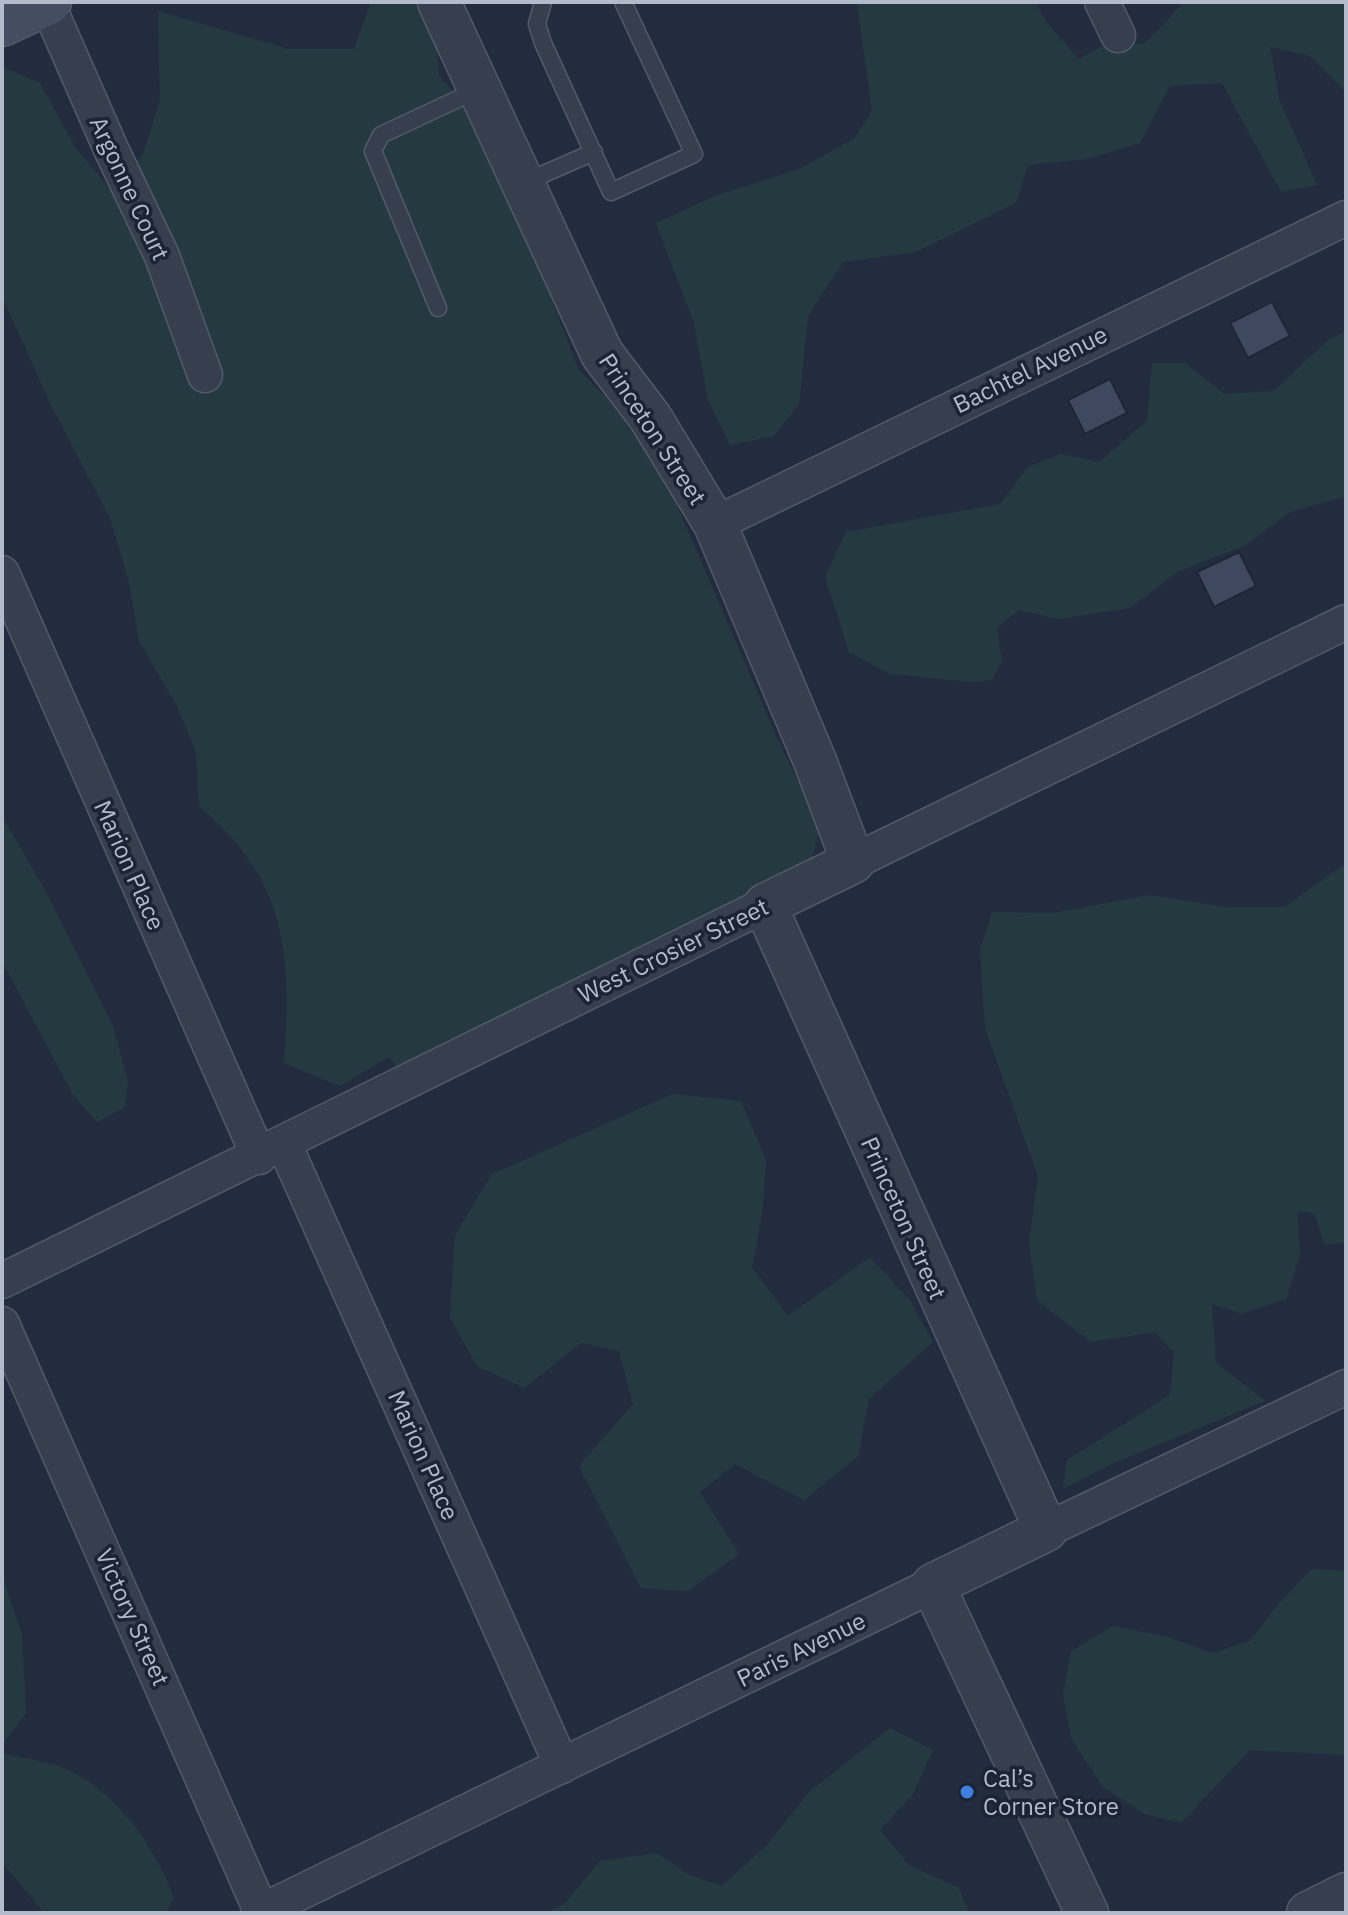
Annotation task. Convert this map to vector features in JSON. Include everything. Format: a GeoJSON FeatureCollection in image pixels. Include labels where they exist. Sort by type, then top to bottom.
{"type":"FeatureCollection","features":[{"type":"Feature","properties":{"kind":"main road"},"geometry":{"type":"LineString","coordinates":[[2,24],[48,2]]}},
{"type":"Feature","properties":{"kind":"street","name":"Argonne Court"},"geometry":{"type":"LineString","coordinates":[[48,2],[111,149],[162,256],[205,375]]}},
{"type":"Feature","properties":{"kind":"street","name":"Princeton Street"},"geometry":{"type":"LineString","coordinates":[[439,2],[602,354],[650,417],[715,524],[815,761],[853,862]]}},
{"type":"Feature","properties":{"kind":"street"},"geometry":{"type":"LineString","coordinates":[[1102,2],[1118,35]]}},
{"type":"Feature","properties":{"kind":"street","name":"Bachtel Avenue"},"geometry":{"type":"LineString","coordinates":[[715,524],[1346,218]]}},
{"type":"Feature","properties":{"kind":"street","name":"Marion Place"},"geometry":{"type":"LineString","coordinates":[[2,573],[562,1766]]}},
{"type":"Feature","properties":{"kind":"street","name":"West Crosier Street"},"geometry":{"type":"LineString","coordinates":[[2,1281],[1346,622]]}},
{"type":"Feature","properties":{"kind":"street","name":"Princeton Street"},"geometry":{"type":"LineString","coordinates":[[765,905],[1046,1530]]}},
{"type":"Feature","properties":{"kind":"street","name":"Victory Street"},"geometry":{"type":"LineString","coordinates":[[2,1324],[260,1912]]}},
{"type":"Feature","properties":{"kind":"street","name":"Paris Avenue"},"geometry":{"type":"LineString","coordinates":[[260,1912],[1346,1387]]}},
{"type":"Feature","properties":{"kind":"street"},"geometry":{"type":"LineString","coordinates":[[933,1585],[1087,1913]]}},
{"type":"Feature","properties":{"kind":"street"},"geometry":{"type":"LineString","coordinates":[[1308,1913],[1346,1894]]}},
{"type":"Feature","properties":{"kind":"lane"},"geometry":{"type":"LineString","coordinates":[[543,2],[537,24],[543,43],[611,192],[694,154],[623,2]]}},
{"type":"Feature","properties":{"kind":"lane"},"geometry":{"type":"LineString","coordinates":[[438,308],[373,151],[381,135],[479,89]]}},
{"type":"Feature","properties":{"kind":"lane"},"geometry":{"type":"LineString","coordinates":[[522,184],[594,152]]}},
{"type":"Feature","properties":{"kind":"green space"},"geometry":{"type":"Polygon","coordinates":[[[371,2],[422,2],[435,25],[439,76],[486,126],[512,210],[538,265],[579,370],[607,399],[660,466],[777,738],[820,827],[810,868],[401,1071],[389,1057],[340,1086],[284,1063],[284,953],[278,921],[267,891],[251,862],[199,806],[196,752],[177,706],[139,641],[130,586],[110,518],[50,403],[2,296],[2,67],[40,83],[75,147],[112,192],[143,154],[160,100],[158,11],[288,49],[354,49],[371,2]]]}},
{"type":"Feature","properties":{"kind":"green space"},"geometry":{"type":"Polygon","coordinates":[[[857,2],[1035,2],[1047,23],[1079,59],[1103,46],[1146,43],[1180,6],[1179,2],[1346,2],[1346,92],[1310,56],[1270,47],[1279,99],[1317,185],[1281,192],[1222,83],[1170,86],[1140,143],[1088,159],[1028,165],[1016,203],[916,252],[843,262],[808,316],[799,404],[774,436],[730,445],[708,400],[694,323],[656,223],[715,196],[799,169],[854,139],[872,111],[857,2]]]}},
{"type":"Feature","properties":{"kind":"green space"},"geometry":{"type":"Polygon","coordinates":[[[1346,331],[1346,496],[1290,512],[1246,545],[1179,571],[1130,608],[1058,619],[1018,610],[997,628],[1002,660],[992,680],[972,682],[890,674],[849,652],[825,577],[846,532],[1000,504],[1028,467],[1061,454],[1099,462],[1147,421],[1152,363],[1185,363],[1224,394],[1274,391],[1329,339],[1346,331]]]}},
{"type":"Feature","properties":{"kind":"green space"},"geometry":{"type":"Polygon","coordinates":[[[2,816],[46,892],[113,1026],[128,1082],[125,1107],[97,1122],[73,1095],[2,961],[2,816]]]}},
{"type":"Feature","properties":{"kind":"green space"},"geometry":{"type":"Polygon","coordinates":[[[1346,863],[1346,1243],[1324,1244],[1314,1213],[1297,1211],[1300,1255],[1286,1299],[1241,1314],[1212,1304],[1216,1363],[1265,1401],[1116,1462],[1063,1489],[1067,1460],[1170,1395],[1174,1353],[1155,1332],[1091,1342],[1037,1300],[1029,1243],[1038,1176],[985,1028],[980,950],[992,912],[1054,913],[1149,895],[1226,907],[1285,907],[1346,863]]]}},
{"type":"Feature","properties":{"kind":"green space"},"geometry":{"type":"Polygon","coordinates":[[[673,1094],[741,1101],[766,1160],[763,1207],[752,1267],[788,1316],[870,1257],[910,1300],[933,1342],[869,1399],[858,1456],[804,1500],[735,1464],[700,1492],[739,1554],[688,1591],[641,1588],[579,1466],[633,1404],[619,1351],[581,1343],[524,1388],[477,1366],[450,1318],[455,1235],[492,1174],[673,1094]]]}},
{"type":"Feature","properties":{"kind":"green space"},"geometry":{"type":"Polygon","coordinates":[[[1312,1569],[1346,1571],[1346,1755],[1250,1750],[1181,1823],[1145,1814],[1103,1787],[1072,1740],[1063,1696],[1071,1651],[1113,1626],[1168,1637],[1212,1653],[1250,1641],[1280,1602],[1312,1569]]]}},
{"type":"Feature","properties":{"kind":"green space"},"geometry":{"type":"Polygon","coordinates":[[[2,1575],[22,1634],[26,1713],[2,1745],[2,1575]]]}},
{"type":"Feature","properties":{"kind":"green space"},"geometry":{"type":"Polygon","coordinates":[[[890,1728],[933,1750],[913,1794],[880,1830],[909,1865],[959,1888],[969,1913],[547,1913],[565,1903],[600,1861],[657,1853],[690,1875],[722,1886],[767,1845],[809,1792],[890,1728]]]}},
{"type":"Feature","properties":{"kind":"green space"},"geometry":{"type":"Polygon","coordinates":[[[2,1753],[67,1769],[108,1797],[135,1827],[166,1879],[174,1898],[166,1913],[44,1913],[2,1862],[2,1753]]]}},
{"type":"Feature","properties":{"kind":"building"},"geometry":{"type":"Polygon","coordinates":[[[1272,302],[1290,336],[1248,358],[1230,323],[1272,302]]]}},
{"type":"Feature","properties":{"kind":"building"},"geometry":{"type":"Polygon","coordinates":[[[1110,379],[1127,413],[1085,434],[1068,400],[1110,379]]]}},
{"type":"Feature","properties":{"kind":"building"},"geometry":{"type":"Polygon","coordinates":[[[1239,552],[1256,586],[1214,607],[1197,572],[1239,552]]]}},
{"type":"Feature","properties":{"kind":"place","name":"Cal’s Corner Store"},"geometry":{"type":"Point","coordinates":[967,1792]}}]}
